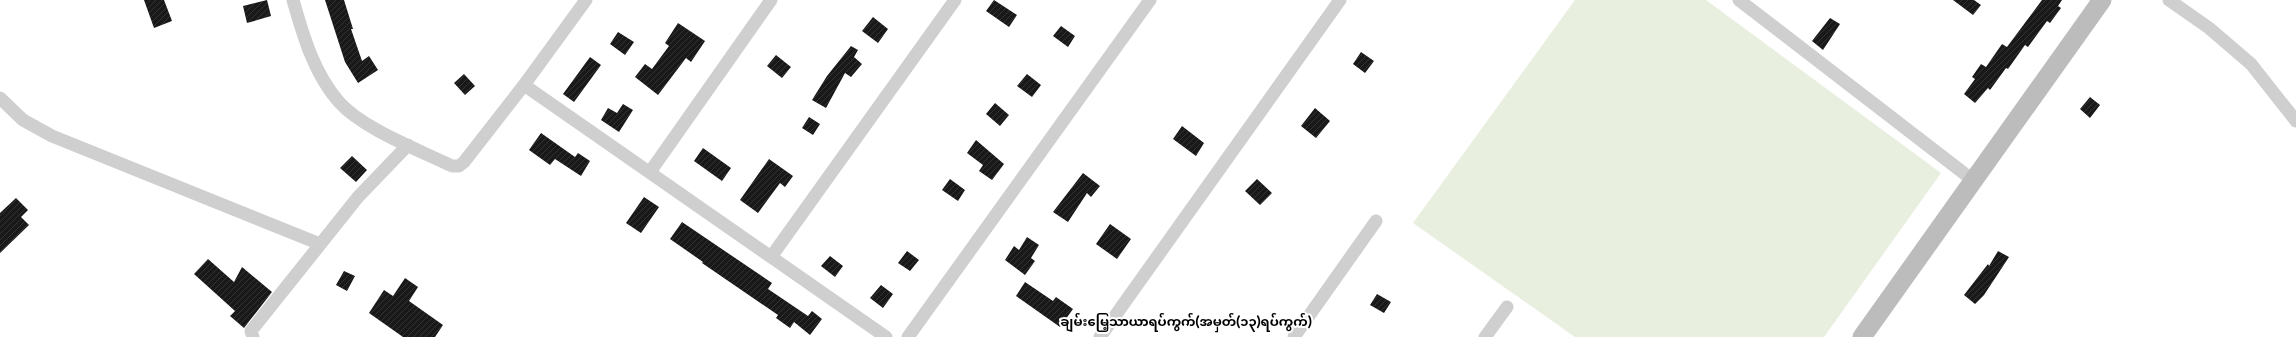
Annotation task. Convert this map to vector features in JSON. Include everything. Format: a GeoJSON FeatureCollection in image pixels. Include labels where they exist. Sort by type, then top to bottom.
{"type":"FeatureCollection","features":[{"type":"Feature","properties":{"kind":"main road"},"geometry":{"type":"LineString","coordinates":[[1862,337],[2102,0]]}},
{"type":"Feature","properties":{"kind":"street"},"geometry":{"type":"LineString","coordinates":[[293,0],[301,28],[319,73],[339,102],[370,126],[452,166],[459,166],[464,162],[524,85],[586,0]]}},
{"type":"Feature","properties":{"kind":"street"},"geometry":{"type":"LineString","coordinates":[[650,172],[771,0]]}},
{"type":"Feature","properties":{"kind":"street"},"geometry":{"type":"LineString","coordinates":[[771,256],[955,0]]}},
{"type":"Feature","properties":{"kind":"street"},"geometry":{"type":"LineString","coordinates":[[908,337],[1150,0]]}},
{"type":"Feature","properties":{"kind":"street"},"geometry":{"type":"LineString","coordinates":[[1100,337],[1340,0]]}},
{"type":"Feature","properties":{"kind":"street"},"geometry":{"type":"LineString","coordinates":[[1739,0],[1974,181]]}},
{"type":"Feature","properties":{"kind":"street"},"geometry":{"type":"LineString","coordinates":[[2169,0],[2209,28],[2251,64],[2296,121]]}},
{"type":"Feature","properties":{"kind":"street"},"geometry":{"type":"LineString","coordinates":[[524,85],[886,337]]}},
{"type":"Feature","properties":{"kind":"street"},"geometry":{"type":"LineString","coordinates":[[0,98],[23,120],[52,136],[320,244]]}},
{"type":"Feature","properties":{"kind":"street"},"geometry":{"type":"LineString","coordinates":[[253,337],[251,331],[320,244],[358,197],[408,145]]}},
{"type":"Feature","properties":{"kind":"street"},"geometry":{"type":"LineString","coordinates":[[1294,337],[1376,221]]}},
{"type":"Feature","properties":{"kind":"street"},"geometry":{"type":"LineString","coordinates":[[1486,337],[1507,307]]}},
{"type":"Feature","properties":{"kind":"green space"},"geometry":{"type":"Polygon","coordinates":[[[1575,0],[1706,0],[1941,173],[1824,337],[1575,337],[1413,223],[1575,0]]]}},
{"type":"Feature","properties":{"kind":"building"},"geometry":{"type":"Polygon","coordinates":[[[144,0],[164,0],[172,21],[154,28],[144,0]]]}},
{"type":"Feature","properties":{"kind":"building"},"geometry":{"type":"Polygon","coordinates":[[[267,0],[271,16],[247,23],[243,6],[267,0]]]}},
{"type":"Feature","properties":{"kind":"building"},"geometry":{"type":"Polygon","coordinates":[[[325,0],[344,0],[353,29],[351,29],[362,61],[369,56],[378,70],[358,83],[345,62],[325,0]]]}},
{"type":"Feature","properties":{"kind":"building"},"geometry":{"type":"Polygon","coordinates":[[[994,0],[1017,15],[1009,27],[986,11],[994,0]]]}},
{"type":"Feature","properties":{"kind":"building"},"geometry":{"type":"Polygon","coordinates":[[[1953,0],[1974,0],[1981,5],[1973,15],[1953,0]]]}},
{"type":"Feature","properties":{"kind":"building"},"geometry":{"type":"Polygon","coordinates":[[[2042,0],[2062,0],[2058,6],[2061,8],[2050,23],[2047,21],[2028,47],[2025,45],[2008,69],[2006,68],[1990,90],[1988,88],[1975,103],[1964,94],[1975,79],[1972,77],[1981,64],[1986,67],[2002,44],[2007,47],[2042,0]]]}},
{"type":"Feature","properties":{"kind":"building"},"geometry":{"type":"Polygon","coordinates":[[[873,17],[888,29],[878,43],[862,31],[873,17]]]}},
{"type":"Feature","properties":{"kind":"building"},"geometry":{"type":"Polygon","coordinates":[[[1830,18],[1840,24],[1823,50],[1812,41],[1830,18]]]}},
{"type":"Feature","properties":{"kind":"building"},"geometry":{"type":"Polygon","coordinates":[[[678,23],[705,41],[691,62],[686,58],[658,95],[635,77],[645,64],[652,69],[669,46],[665,43],[678,23]]]}},
{"type":"Feature","properties":{"kind":"building"},"geometry":{"type":"Polygon","coordinates":[[[1061,26],[1075,36],[1068,47],[1053,36],[1061,26]]]}},
{"type":"Feature","properties":{"kind":"building"},"geometry":{"type":"Polygon","coordinates":[[[618,32],[634,42],[625,55],[610,44],[618,32]]]}},
{"type":"Feature","properties":{"kind":"building"},"geometry":{"type":"Polygon","coordinates":[[[851,46],[858,50],[854,57],[862,64],[851,77],[845,73],[826,108],[812,100],[827,76],[851,46]]]}},
{"type":"Feature","properties":{"kind":"building"},"geometry":{"type":"Polygon","coordinates":[[[1361,52],[1374,61],[1365,73],[1353,64],[1361,52]]]}},
{"type":"Feature","properties":{"kind":"building"},"geometry":{"type":"Polygon","coordinates":[[[776,55],[791,67],[782,78],[767,66],[776,55]]]}},
{"type":"Feature","properties":{"kind":"building"},"geometry":{"type":"Polygon","coordinates":[[[590,57],[601,65],[574,102],[563,94],[590,57]]]}},
{"type":"Feature","properties":{"kind":"building"},"geometry":{"type":"Polygon","coordinates":[[[464,74],[475,86],[465,95],[454,83],[464,74]]]}},
{"type":"Feature","properties":{"kind":"building"},"geometry":{"type":"Polygon","coordinates":[[[1027,74],[1041,85],[1032,97],[1017,86],[1027,74]]]}},
{"type":"Feature","properties":{"kind":"building"},"geometry":{"type":"Polygon","coordinates":[[[2090,97],[2100,105],[2090,118],[2080,109],[2090,97]]]}},
{"type":"Feature","properties":{"kind":"building"},"geometry":{"type":"Polygon","coordinates":[[[995,103],[1009,115],[1000,126],[986,114],[995,103]]]}},
{"type":"Feature","properties":{"kind":"building"},"geometry":{"type":"Polygon","coordinates":[[[623,104],[633,110],[619,132],[601,120],[608,108],[617,113],[623,104]]]}},
{"type":"Feature","properties":{"kind":"building"},"geometry":{"type":"Polygon","coordinates":[[[1315,108],[1330,121],[1316,138],[1301,126],[1315,108]]]}},
{"type":"Feature","properties":{"kind":"building"},"geometry":{"type":"Polygon","coordinates":[[[809,117],[820,124],[813,135],[802,128],[809,117]]]}},
{"type":"Feature","properties":{"kind":"building"},"geometry":{"type":"Polygon","coordinates":[[[1182,126],[1204,143],[1196,156],[1173,139],[1182,126]]]}},
{"type":"Feature","properties":{"kind":"building"},"geometry":{"type":"Polygon","coordinates":[[[541,133],[575,157],[578,153],[590,161],[581,176],[555,159],[550,165],[529,150],[541,133]]]}},
{"type":"Feature","properties":{"kind":"building"},"geometry":{"type":"Polygon","coordinates":[[[976,140],[1004,164],[992,180],[979,171],[983,165],[967,153],[976,140]]]}},
{"type":"Feature","properties":{"kind":"building"},"geometry":{"type":"Polygon","coordinates":[[[703,148],[731,168],[722,181],[694,161],[703,148]]]}},
{"type":"Feature","properties":{"kind":"building"},"geometry":{"type":"Polygon","coordinates":[[[352,156],[367,170],[356,182],[340,168],[352,156]]]}},
{"type":"Feature","properties":{"kind":"building"},"geometry":{"type":"Polygon","coordinates":[[[769,159],[793,176],[785,187],[780,183],[758,213],[740,200],[769,159]]]}},
{"type":"Feature","properties":{"kind":"building"},"geometry":{"type":"Polygon","coordinates":[[[1083,173],[1100,186],[1091,197],[1087,193],[1068,222],[1053,212],[1083,173]]]}},
{"type":"Feature","properties":{"kind":"building"},"geometry":{"type":"Polygon","coordinates":[[[950,179],[965,190],[958,201],[942,190],[950,179]]]}},
{"type":"Feature","properties":{"kind":"building"},"geometry":{"type":"Polygon","coordinates":[[[1257,179],[1272,193],[1260,205],[1245,191],[1257,179]]]}},
{"type":"Feature","properties":{"kind":"building"},"geometry":{"type":"Polygon","coordinates":[[[644,197],[659,207],[641,233],[626,223],[644,197]]]}},
{"type":"Feature","properties":{"kind":"building"},"geometry":{"type":"Polygon","coordinates":[[[16,198],[28,210],[21,217],[29,225],[0,253],[0,213],[16,198]]]}},
{"type":"Feature","properties":{"kind":"building"},"geometry":{"type":"Polygon","coordinates":[[[682,222],[772,283],[768,289],[808,316],[812,311],[822,319],[810,335],[794,322],[790,328],[776,318],[778,315],[702,263],[703,262],[670,239],[682,222]]]}},
{"type":"Feature","properties":{"kind":"building"},"geometry":{"type":"Polygon","coordinates":[[[1110,224],[1131,239],[1117,259],[1096,244],[1110,224]]]}},
{"type":"Feature","properties":{"kind":"building"},"geometry":{"type":"Polygon","coordinates":[[[1027,237],[1039,245],[1031,258],[1035,261],[1025,275],[1005,260],[1014,246],[1019,250],[1027,237]]]}},
{"type":"Feature","properties":{"kind":"building"},"geometry":{"type":"Polygon","coordinates":[[[907,251],[919,260],[910,271],[898,263],[907,251]]]}},
{"type":"Feature","properties":{"kind":"building"},"geometry":{"type":"Polygon","coordinates":[[[1998,251],[2009,257],[1984,295],[1975,304],[1964,295],[1988,264],[1989,266],[1998,251]]]}},
{"type":"Feature","properties":{"kind":"building"},"geometry":{"type":"Polygon","coordinates":[[[830,256],[843,266],[835,277],[821,266],[830,256]]]}},
{"type":"Feature","properties":{"kind":"building"},"geometry":{"type":"Polygon","coordinates":[[[208,259],[234,282],[242,267],[272,292],[244,328],[230,316],[235,311],[194,274],[208,259]]]}},
{"type":"Feature","properties":{"kind":"building"},"geometry":{"type":"Polygon","coordinates":[[[344,271],[355,276],[347,291],[336,285],[344,271]]]}},
{"type":"Feature","properties":{"kind":"building"},"geometry":{"type":"Polygon","coordinates":[[[405,278],[418,287],[409,301],[443,325],[435,337],[403,337],[369,313],[384,290],[393,296],[405,278]]]}},
{"type":"Feature","properties":{"kind":"building"},"geometry":{"type":"Polygon","coordinates":[[[1025,282],[1053,301],[1056,297],[1073,309],[1060,327],[1016,296],[1025,282]]]}},
{"type":"Feature","properties":{"kind":"building"},"geometry":{"type":"Polygon","coordinates":[[[881,285],[893,294],[883,308],[870,298],[881,285]]]}},
{"type":"Feature","properties":{"kind":"building"},"geometry":{"type":"Polygon","coordinates":[[[1377,294],[1391,302],[1384,313],[1370,305],[1377,294]]]}},
{"type":"Feature","properties":{"kind":"district","name":"ချမ်းမြေ့သာယာရပ်ကွက်(အမှတ်(၁၃)ရပ်ကွက်)"},"geometry":{"type":"Point","coordinates":[1186,321]}}]}
